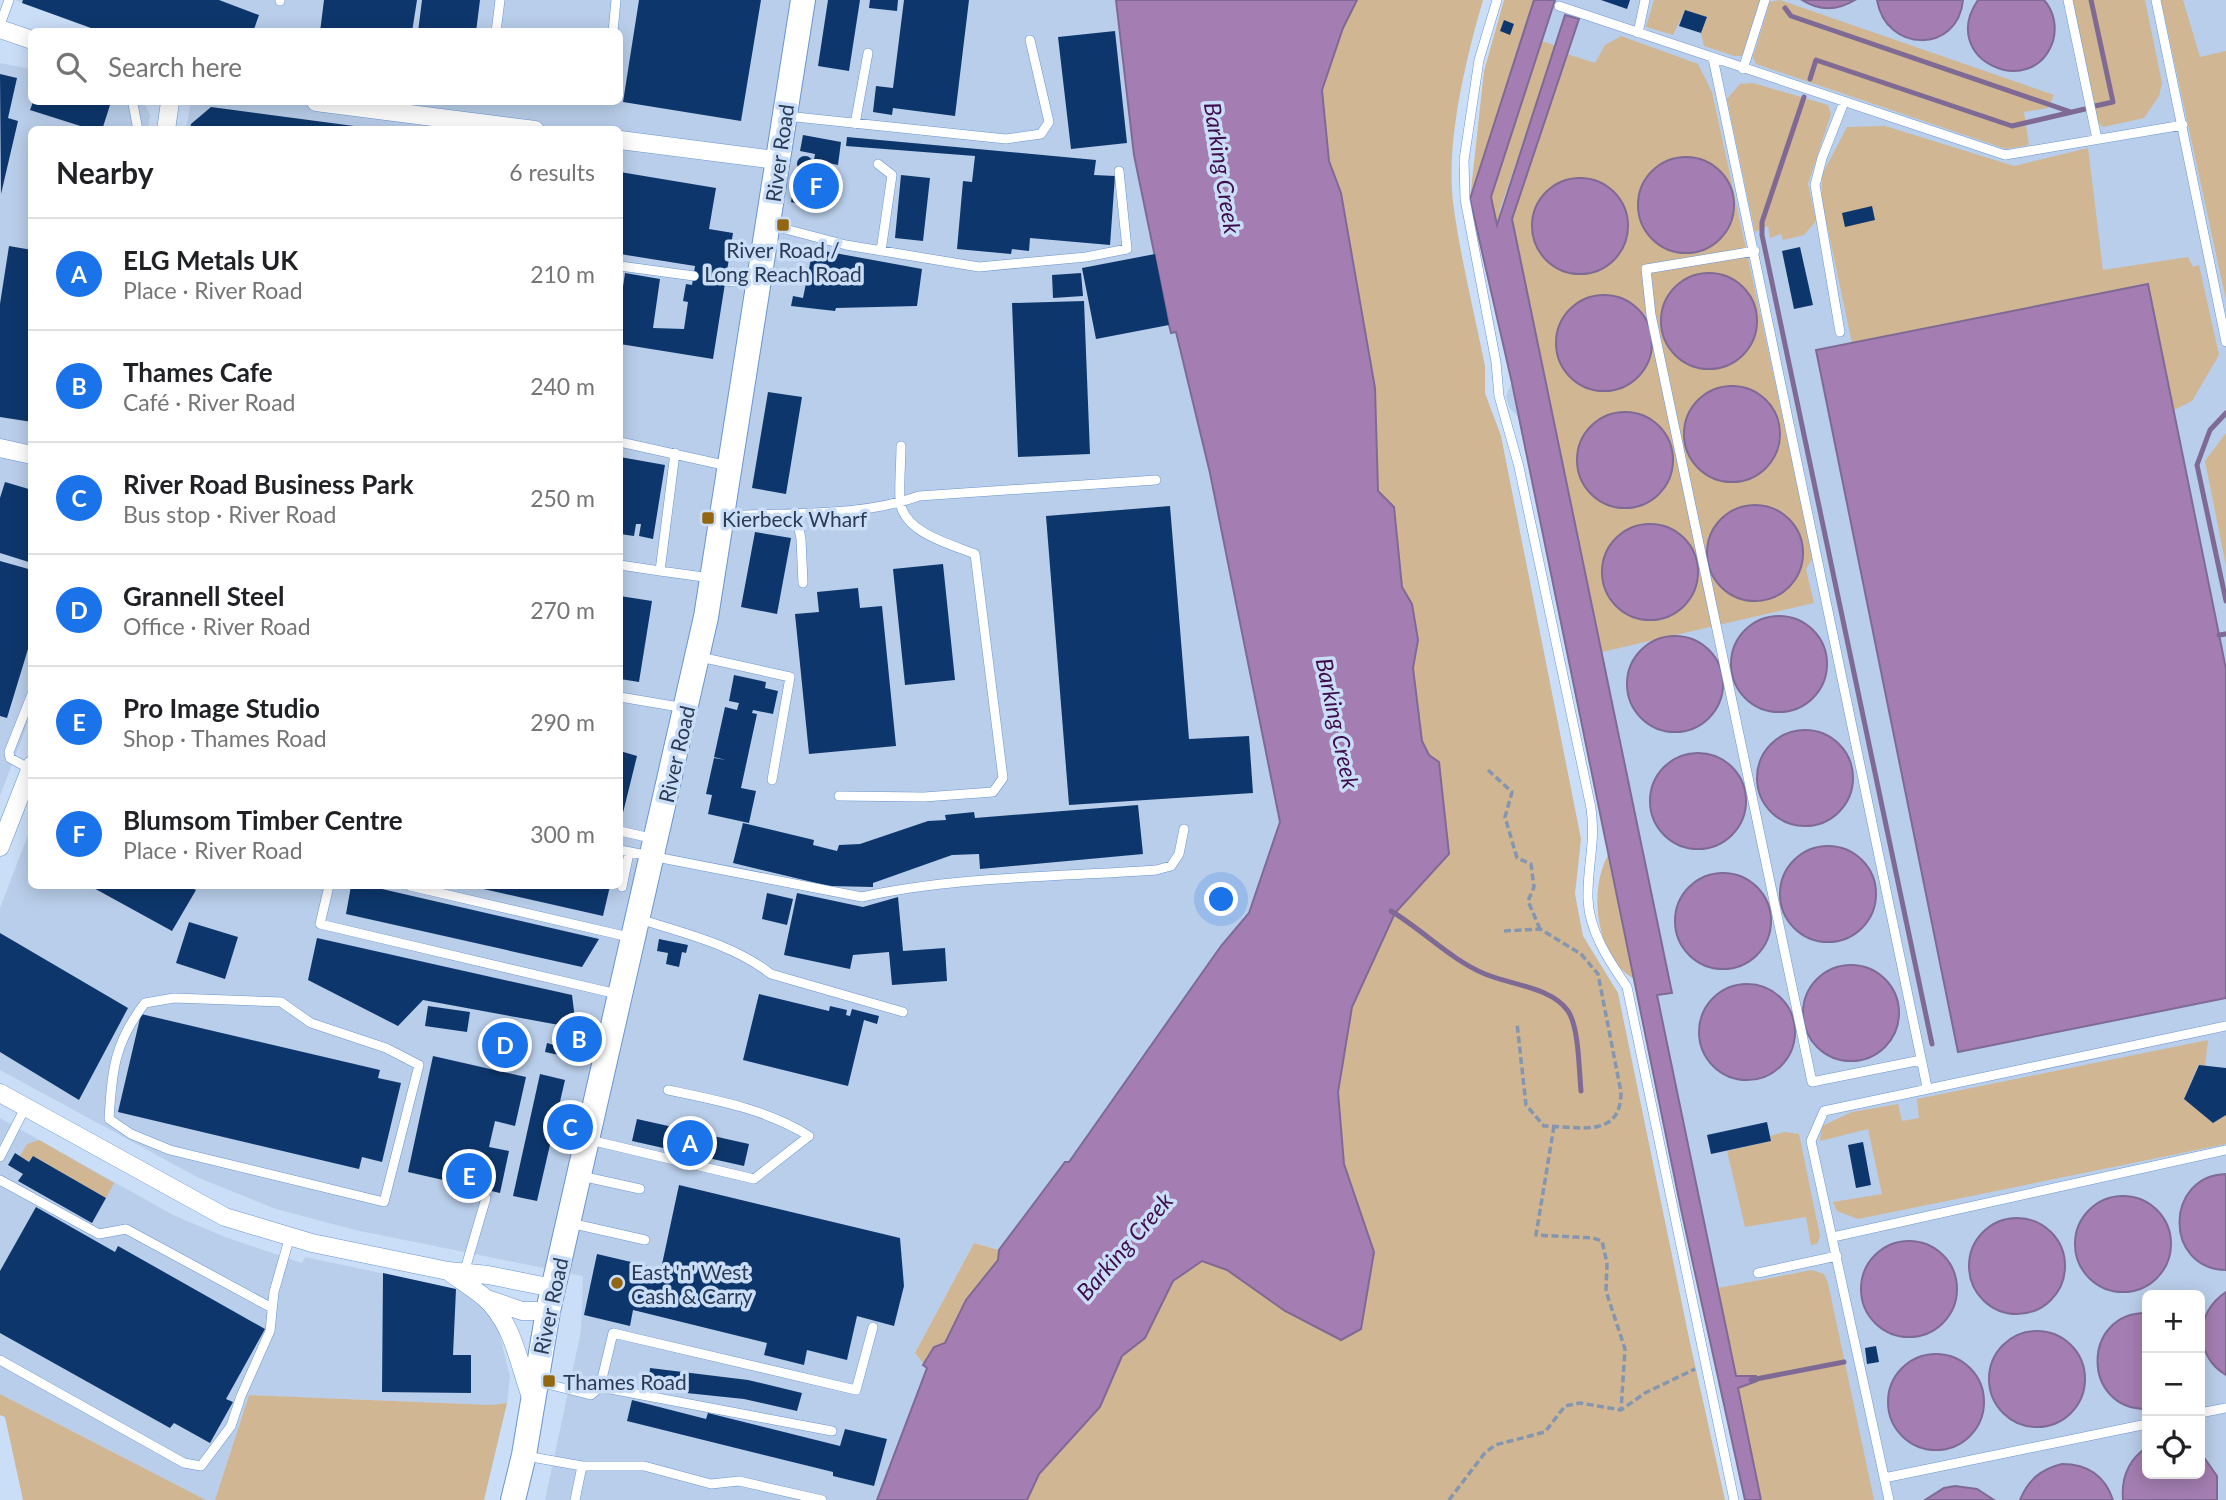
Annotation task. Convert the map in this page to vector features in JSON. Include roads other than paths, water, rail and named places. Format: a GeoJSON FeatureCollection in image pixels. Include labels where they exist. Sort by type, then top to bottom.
{"type":"FeatureCollection","features":[{"type":"Feature","properties":{"kind":"street","name":"River Road"},"geometry":{"type":"LineString","coordinates":[[513,1500],[524,1455],[550,1300],[637,929],[639,850],[687,708],[698,657],[803,0]]}},
{"type":"Feature","properties":{"kind":"street"},"geometry":{"type":"LineString","coordinates":[[0,27],[28,38]]}},
{"type":"Feature","properties":{"kind":"street"},"geometry":{"type":"LineString","coordinates":[[167,126],[170,105]]}},
{"type":"Feature","properties":{"kind":"street"},"geometry":{"type":"LineString","coordinates":[[339,105],[504,126]]}},
{"type":"Feature","properties":{"kind":"street"},"geometry":{"type":"LineString","coordinates":[[623,140],[776,160]]}},
{"type":"Feature","properties":{"kind":"street"},"geometry":{"type":"LineString","coordinates":[[0,448],[28,455]]}},
{"type":"Feature","properties":{"kind":"street"},"geometry":{"type":"LineString","coordinates":[[0,847],[28,775]]}},
{"type":"Feature","properties":{"kind":"street"},"geometry":{"type":"LineString","coordinates":[[0,1093],[225,1217],[290,1236],[456,1272],[550,1300]]}},
{"type":"Feature","properties":{"kind":"street"},"geometry":{"type":"LineString","coordinates":[[456,1272],[486,1298],[497,1312],[533,1389]]}},
{"type":"Feature","properties":{"kind":"street"},"geometry":{"type":"LineString","coordinates":[[486,1298],[522,1311],[550,1300]]}},
{"type":"Feature","properties":{"kind":"lane"},"geometry":{"type":"LineString","coordinates":[[0,27],[9,0]]}},
{"type":"Feature","properties":{"kind":"lane"},"geometry":{"type":"LineString","coordinates":[[496,28],[499,0]]}},
{"type":"Feature","properties":{"kind":"lane"},"geometry":{"type":"LineString","coordinates":[[613,28],[616,0]]}},
{"type":"Feature","properties":{"kind":"lane"},"geometry":{"type":"LineString","coordinates":[[1497,0],[1479,60],[1464,160],[1465,199],[1496,362],[1499,396],[1519,467],[1591,808],[1595,835],[1588,900],[1598,939],[1627,987],[1734,1500]]}},
{"type":"Feature","properties":{"kind":"lane"},"geometry":{"type":"LineString","coordinates":[[1638,33],[1645,0]]}},
{"type":"Feature","properties":{"kind":"lane"},"geometry":{"type":"LineString","coordinates":[[1743,69],[1765,0]]}},
{"type":"Feature","properties":{"kind":"lane"},"geometry":{"type":"LineString","coordinates":[[2068,0],[2097,139]]}},
{"type":"Feature","properties":{"kind":"lane"},"geometry":{"type":"LineString","coordinates":[[2157,0],[2226,342]]}},
{"type":"Feature","properties":{"kind":"lane"},"geometry":{"type":"LineString","coordinates":[[1559,6],[2005,155],[2183,125]]}},
{"type":"Feature","properties":{"kind":"lane"},"geometry":{"type":"LineString","coordinates":[[783,116],[1006,139],[1041,134],[1049,122],[1030,40]]}},
{"type":"Feature","properties":{"kind":"lane"},"geometry":{"type":"LineString","coordinates":[[855,124],[868,53]]}},
{"type":"Feature","properties":{"kind":"lane"},"geometry":{"type":"LineString","coordinates":[[1713,58],[1927,1087]]}},
{"type":"Feature","properties":{"kind":"lane"},"geometry":{"type":"LineString","coordinates":[[1840,332],[1815,185],[1822,158],[1844,102]]}},
{"type":"Feature","properties":{"kind":"lane"},"geometry":{"type":"LineString","coordinates":[[133,105],[137,126]]}},
{"type":"Feature","properties":{"kind":"lane"},"geometry":{"type":"LineString","coordinates":[[878,164],[892,175],[881,251]]}},
{"type":"Feature","properties":{"kind":"lane"},"geometry":{"type":"LineString","coordinates":[[768,225],[881,251],[979,267],[1086,257],[1127,249],[1119,171]]}},
{"type":"Feature","properties":{"kind":"lane"},"geometry":{"type":"LineString","coordinates":[[1755,251],[1646,269],[1654,329],[1812,1082],[1921,1060]]}},
{"type":"Feature","properties":{"kind":"lane"},"geometry":{"type":"LineString","coordinates":[[623,266],[694,276]]}},
{"type":"Feature","properties":{"kind":"lane"},"geometry":{"type":"LineString","coordinates":[[725,281],[759,284]]}},
{"type":"Feature","properties":{"kind":"lane"},"geometry":{"type":"LineString","coordinates":[[623,443],[730,467]]}},
{"type":"Feature","properties":{"kind":"lane"},"geometry":{"type":"LineString","coordinates":[[839,796],[924,797],[993,792],[1003,778],[975,554],[920,533],[900,503],[901,446]]}},
{"type":"Feature","properties":{"kind":"lane"},"geometry":{"type":"LineString","coordinates":[[660,571],[675,453]]}},
{"type":"Feature","properties":{"kind":"lane"},"geometry":{"type":"LineString","coordinates":[[722,516],[851,511],[900,503],[919,496],[1156,480]]}},
{"type":"Feature","properties":{"kind":"lane"},"geometry":{"type":"LineString","coordinates":[[796,513],[801,539],[803,583]]}},
{"type":"Feature","properties":{"kind":"lane"},"geometry":{"type":"LineString","coordinates":[[623,565],[712,578]]}},
{"type":"Feature","properties":{"kind":"lane"},"geometry":{"type":"LineString","coordinates":[[698,657],[790,677],[772,780]]}},
{"type":"Feature","properties":{"kind":"lane"},"geometry":{"type":"LineString","coordinates":[[623,697],[687,708]]}},
{"type":"Feature","properties":{"kind":"lane"},"geometry":{"type":"LineString","coordinates":[[28,705],[9,752],[10,758],[28,766]]}},
{"type":"Feature","properties":{"kind":"lane"},"geometry":{"type":"LineString","coordinates":[[623,834],[639,850],[862,897],[898,889],[1156,870],[1171,866],[1178,854],[1184,829]]}},
{"type":"Feature","properties":{"kind":"lane"},"geometry":{"type":"LineString","coordinates":[[623,885],[639,850]]}},
{"type":"Feature","properties":{"kind":"lane"},"geometry":{"type":"LineString","coordinates":[[328,889],[320,924],[621,995]]}},
{"type":"Feature","properties":{"kind":"lane"},"geometry":{"type":"LineString","coordinates":[[426,889],[637,929],[692,935],[755,962],[771,974],[903,1012]]}},
{"type":"Feature","properties":{"kind":"lane"},"geometry":{"type":"LineString","coordinates":[[174,998],[281,1002],[311,1023],[386,1048],[419,1065],[384,1202],[170,1150],[131,1134],[110,1119],[113,1065],[132,1021],[145,1003],[174,998]]}},
{"type":"Feature","properties":{"kind":"lane"},"geometry":{"type":"LineString","coordinates":[[1889,1500],[1811,1141],[1824,1111],[1927,1087],[2226,1026]]}},
{"type":"Feature","properties":{"kind":"lane"},"geometry":{"type":"LineString","coordinates":[[588,1140],[754,1179],[809,1136],[795,1127],[739,1105],[668,1090]]}},
{"type":"Feature","properties":{"kind":"lane"},"geometry":{"type":"LineString","coordinates":[[0,1157],[25,1108]]}},
{"type":"Feature","properties":{"kind":"lane"},"geometry":{"type":"LineString","coordinates":[[1833,1237],[2226,1150]]}},
{"type":"Feature","properties":{"kind":"lane"},"geometry":{"type":"LineString","coordinates":[[579,1175],[640,1189]]}},
{"type":"Feature","properties":{"kind":"lane"},"geometry":{"type":"LineString","coordinates":[[0,1180],[99,1234],[126,1229],[272,1308]]}},
{"type":"Feature","properties":{"kind":"lane"},"geometry":{"type":"LineString","coordinates":[[456,1272],[486,1198]]}},
{"type":"Feature","properties":{"kind":"lane"},"geometry":{"type":"LineString","coordinates":[[568,1223],[645,1240]]}},
{"type":"Feature","properties":{"kind":"lane"},"geometry":{"type":"LineString","coordinates":[[0,1360],[184,1464],[201,1466],[231,1426],[241,1396],[270,1331],[272,1308],[290,1236]]}},
{"type":"Feature","properties":{"kind":"lane"},"geometry":{"type":"LineString","coordinates":[[1758,1273],[1837,1256]]}},
{"type":"Feature","properties":{"kind":"lane"},"geometry":{"type":"LineString","coordinates":[[533,1389],[591,1395],[600,1387],[613,1333],[856,1390],[873,1327]]}},
{"type":"Feature","properties":{"kind":"lane"},"geometry":{"type":"LineString","coordinates":[[600,1387],[832,1431]]}},
{"type":"Feature","properties":{"kind":"lane"},"geometry":{"type":"LineString","coordinates":[[2205,1412],[2226,1408]]}},
{"type":"Feature","properties":{"kind":"lane"},"geometry":{"type":"LineString","coordinates":[[1884,1478],[2142,1425]]}},
{"type":"Feature","properties":{"kind":"lane"},"geometry":{"type":"LineString","coordinates":[[524,1455],[582,1466],[643,1466],[711,1484],[739,1481],[822,1500]]}},
{"type":"Feature","properties":{"kind":"lane"},"geometry":{"type":"LineString","coordinates":[[575,1500],[582,1466]]}},
{"type":"Feature","properties":{"kind":"water","name":"Barking Creek"},"geometry":{"type":"Polygon","coordinates":[[[1116,0],[1357,0],[1343,28],[1322,90],[1329,161],[1341,193],[1375,388],[1378,491],[1394,507],[1402,587],[1412,604],[1418,640],[1413,668],[1422,741],[1429,755],[1439,762],[1449,854],[1395,913],[1352,1007],[1338,1092],[1344,1164],[1374,1252],[1361,1329],[1341,1340],[1285,1311],[1227,1270],[1202,1261],[1173,1281],[1145,1338],[1122,1356],[1100,1407],[1039,1474],[1027,1500],[877,1500],[927,1368],[923,1365],[934,1347],[945,1343],[966,1300],[998,1260],[999,1250],[1065,1162],[1069,1162],[1221,946],[1249,913],[1280,822],[1210,473],[1176,332],[1171,333],[1169,325],[1134,155],[1116,0]]]}},
{"type":"Feature","properties":{"kind":"water"},"geometry":{"type":"Polygon","coordinates":[[[1534,0],[1555,0],[1491,197],[1497,225],[1565,15],[1579,19],[1512,219],[1672,993],[1657,995],[1736,1376],[1756,1376],[1757,1381],[1738,1388],[1761,1500],[1745,1500],[1681,1209],[1512,383],[1470,199],[1534,0]]]}},
{"type":"Feature","properties":{"kind":"water"},"geometry":{"type":"Polygon","coordinates":[[[1802,0],[1855,0],[1828,8],[1802,0]]]}},
{"type":"Feature","properties":{"kind":"water"},"geometry":{"type":"Polygon","coordinates":[[[1877,0],[1963,0],[1958,18],[1949,30],[1936,38],[1922,40],[1907,38],[1894,30],[1883,17],[1877,0]]]}},
{"type":"Feature","properties":{"kind":"water"},"geometry":{"type":"Polygon","coordinates":[[[1978,0],[2044,0],[2054,19],[2055,30],[2053,41],[2042,59],[2027,69],[2010,71],[1993,66],[1978,55],[1970,40],[1969,21],[1978,0]]]}},
{"type":"Feature","properties":{"kind":"water"},"geometry":{"type":"Polygon","coordinates":[[[1686,157],[1704,161],[1720,171],[1730,187],[1734,205],[1730,223],[1720,239],[1704,249],[1686,253],[1668,249],[1652,239],[1642,223],[1638,205],[1642,187],[1652,171],[1668,161],[1686,157]]]}},
{"type":"Feature","properties":{"kind":"water"},"geometry":{"type":"Polygon","coordinates":[[[1580,178],[1598,182],[1614,192],[1624,208],[1628,226],[1624,244],[1614,260],[1598,270],[1580,274],[1562,270],[1546,260],[1536,244],[1532,226],[1536,208],[1546,192],[1562,182],[1580,178]]]}},
{"type":"Feature","properties":{"kind":"water"},"geometry":{"type":"Polygon","coordinates":[[[1709,273],[1727,277],[1743,287],[1753,303],[1757,321],[1753,339],[1743,355],[1727,365],[1709,369],[1691,365],[1675,355],[1665,339],[1661,321],[1665,303],[1675,287],[1691,277],[1709,273]]]}},
{"type":"Feature","properties":{"kind":"water"},"geometry":{"type":"Polygon","coordinates":[[[2148,284],[2226,669],[2226,998],[1958,1052],[1816,350],[2148,284]]]}},
{"type":"Feature","properties":{"kind":"water"},"geometry":{"type":"Polygon","coordinates":[[[1604,295],[1622,299],[1638,309],[1648,325],[1652,343],[1648,361],[1638,377],[1622,387],[1604,391],[1586,387],[1570,377],[1560,361],[1556,343],[1560,325],[1570,309],[1586,299],[1604,295]]]}},
{"type":"Feature","properties":{"kind":"water"},"geometry":{"type":"Polygon","coordinates":[[[1732,386],[1750,390],[1766,400],[1776,416],[1780,434],[1776,452],[1766,468],[1750,478],[1732,482],[1714,478],[1698,468],[1688,452],[1684,434],[1688,416],[1698,400],[1714,390],[1732,386]]]}},
{"type":"Feature","properties":{"kind":"water"},"geometry":{"type":"Polygon","coordinates":[[[1625,412],[1643,416],[1659,426],[1669,442],[1673,460],[1669,478],[1659,494],[1643,504],[1625,508],[1607,504],[1591,494],[1581,478],[1577,460],[1581,442],[1591,426],[1607,416],[1625,412]]]}},
{"type":"Feature","properties":{"kind":"water"},"geometry":{"type":"Polygon","coordinates":[[[1755,505],[1773,509],[1789,519],[1799,535],[1803,553],[1799,571],[1789,587],[1773,597],[1755,601],[1737,597],[1721,587],[1711,571],[1707,553],[1711,535],[1721,519],[1737,509],[1755,505]]]}},
{"type":"Feature","properties":{"kind":"water"},"geometry":{"type":"Polygon","coordinates":[[[1650,524],[1668,528],[1684,538],[1694,554],[1698,572],[1694,590],[1684,606],[1668,616],[1650,620],[1632,616],[1616,606],[1606,590],[1602,572],[1606,554],[1616,538],[1632,528],[1650,524]]]}},
{"type":"Feature","properties":{"kind":"water"},"geometry":{"type":"Polygon","coordinates":[[[1779,616],[1797,620],[1813,630],[1823,646],[1827,664],[1823,682],[1813,698],[1797,708],[1779,712],[1761,708],[1745,698],[1735,682],[1731,664],[1735,646],[1745,630],[1761,620],[1779,616]]]}},
{"type":"Feature","properties":{"kind":"water"},"geometry":{"type":"Polygon","coordinates":[[[1675,636],[1693,640],[1709,650],[1719,666],[1723,684],[1719,702],[1709,718],[1693,728],[1675,732],[1657,728],[1641,718],[1631,702],[1627,684],[1631,666],[1641,650],[1657,640],[1675,636]]]}},
{"type":"Feature","properties":{"kind":"water"},"geometry":{"type":"Polygon","coordinates":[[[1805,730],[1823,734],[1839,744],[1849,760],[1853,778],[1849,796],[1839,812],[1823,822],[1805,826],[1787,822],[1771,812],[1761,796],[1757,778],[1761,760],[1771,744],[1787,734],[1805,730]]]}},
{"type":"Feature","properties":{"kind":"water"},"geometry":{"type":"Polygon","coordinates":[[[1698,753],[1716,757],[1732,767],[1742,783],[1746,801],[1742,819],[1732,835],[1716,845],[1698,849],[1680,845],[1664,835],[1654,819],[1650,801],[1654,783],[1664,767],[1680,757],[1698,753]]]}},
{"type":"Feature","properties":{"kind":"water"},"geometry":{"type":"Polygon","coordinates":[[[1828,846],[1846,850],[1862,860],[1872,876],[1876,894],[1872,912],[1862,928],[1846,938],[1828,942],[1810,938],[1794,928],[1784,912],[1780,894],[1784,876],[1794,860],[1810,850],[1828,846]]]}},
{"type":"Feature","properties":{"kind":"water"},"geometry":{"type":"Polygon","coordinates":[[[1723,873],[1741,877],[1757,887],[1767,903],[1771,921],[1767,939],[1757,955],[1741,965],[1723,969],[1705,965],[1689,955],[1679,939],[1675,921],[1679,903],[1689,887],[1705,877],[1723,873]]]}},
{"type":"Feature","properties":{"kind":"water"},"geometry":{"type":"Polygon","coordinates":[[[1851,965],[1869,969],[1885,979],[1895,995],[1899,1013],[1895,1031],[1885,1047],[1869,1057],[1851,1061],[1833,1057],[1817,1047],[1807,1031],[1803,1013],[1807,995],[1817,979],[1833,969],[1851,965]]]}},
{"type":"Feature","properties":{"kind":"water"},"geometry":{"type":"Polygon","coordinates":[[[1747,984],[1765,988],[1781,998],[1791,1014],[1795,1032],[1791,1050],[1781,1066],[1765,1076],[1747,1080],[1729,1076],[1713,1066],[1703,1050],[1699,1032],[1703,1014],[1713,998],[1729,988],[1747,984]]]}},
{"type":"Feature","properties":{"kind":"water"},"geometry":{"type":"Polygon","coordinates":[[[2226,1174],[2226,1270],[2206,1266],[2191,1255],[2182,1240],[2180,1222],[2182,1205],[2191,1190],[2206,1179],[2226,1174]]]}},
{"type":"Feature","properties":{"kind":"water"},"geometry":{"type":"Polygon","coordinates":[[[2123,1196],[2141,1200],[2157,1210],[2167,1226],[2171,1244],[2167,1262],[2157,1278],[2141,1288],[2123,1292],[2105,1288],[2089,1278],[2079,1262],[2075,1244],[2079,1226],[2089,1210],[2105,1200],[2123,1196]]]}},
{"type":"Feature","properties":{"kind":"water"},"geometry":{"type":"Polygon","coordinates":[[[2017,1218],[2035,1222],[2051,1232],[2061,1248],[2065,1266],[2061,1284],[2051,1300],[2035,1310],[2017,1314],[1999,1310],[1983,1300],[1973,1284],[1969,1266],[1973,1248],[1983,1232],[1999,1222],[2017,1218]]]}},
{"type":"Feature","properties":{"kind":"water"},"geometry":{"type":"Polygon","coordinates":[[[1909,1241],[1927,1245],[1943,1255],[1953,1271],[1957,1289],[1953,1307],[1943,1323],[1927,1333],[1909,1337],[1891,1333],[1875,1323],[1865,1307],[1861,1289],[1865,1271],[1875,1255],[1891,1245],[1909,1241]]]}},
{"type":"Feature","properties":{"kind":"water"},"geometry":{"type":"Polygon","coordinates":[[[2226,1292],[2226,1375],[2215,1367],[2205,1349],[2205,1319],[2216,1300],[2226,1292]]]}},
{"type":"Feature","properties":{"kind":"water"},"geometry":{"type":"Polygon","coordinates":[[[2142,1314],[2142,1408],[2125,1405],[2110,1394],[2101,1379],[2098,1361],[2101,1343],[2110,1328],[2125,1317],[2142,1314]]]}},
{"type":"Feature","properties":{"kind":"water"},"geometry":{"type":"Polygon","coordinates":[[[2037,1331],[2055,1335],[2071,1345],[2081,1361],[2085,1379],[2081,1397],[2071,1413],[2055,1423],[2037,1427],[2019,1423],[2003,1413],[1993,1397],[1989,1379],[1993,1361],[2003,1345],[2019,1335],[2037,1331]]]}},
{"type":"Feature","properties":{"kind":"water"},"geometry":{"type":"Polygon","coordinates":[[[1936,1354],[1954,1358],[1970,1368],[1980,1384],[1984,1402],[1980,1420],[1970,1436],[1954,1446],[1936,1450],[1918,1446],[1902,1436],[1892,1420],[1888,1402],[1892,1384],[1902,1368],[1918,1358],[1936,1354]]]}},
{"type":"Feature","properties":{"kind":"water"},"geometry":{"type":"Polygon","coordinates":[[[2142,1452],[2142,1479],[2205,1479],[2205,1459],[2217,1476],[2217,1500],[2123,1500],[2123,1484],[2127,1470],[2142,1452]]]}},
{"type":"Feature","properties":{"kind":"water"},"geometry":{"type":"Polygon","coordinates":[[[2062,1464],[2079,1466],[2094,1473],[2105,1484],[2113,1500],[2020,1500],[2036,1476],[2062,1464]]]}},
{"type":"Feature","properties":{"kind":"water"},"geometry":{"type":"Polygon","coordinates":[[[1955,1486],[1977,1489],[1994,1500],[1925,1500],[1944,1488],[1955,1486]]]}},
{"type":"Feature","properties":{"kind":"waterway"},"geometry":{"type":"LineString","coordinates":[[2091,0],[2113,102],[2095,106]]}},
{"type":"Feature","properties":{"kind":"waterway"},"geometry":{"type":"LineString","coordinates":[[1785,8],[1791,16],[2071,112]]}},
{"type":"Feature","properties":{"kind":"waterway"},"geometry":{"type":"LineString","coordinates":[[1810,79],[1816,60],[2012,126],[2085,109]]}},
{"type":"Feature","properties":{"kind":"waterway"},"geometry":{"type":"LineString","coordinates":[[1804,97],[1762,222],[1762,235],[1932,1044]]}},
{"type":"Feature","properties":{"kind":"waterway"},"geometry":{"type":"LineString","coordinates":[[2226,413],[2210,430],[2197,465],[2226,601]]}},
{"type":"Feature","properties":{"kind":"waterway"},"geometry":{"type":"LineString","coordinates":[[2219,635],[2226,634]]}},
{"type":"Feature","properties":{"kind":"waterway"},"geometry":{"type":"LineString","coordinates":[[1391,911],[1473,968],[1495,978],[1541,992],[1561,1003],[1572,1018],[1581,1091]]}},
{"type":"Feature","properties":{"kind":"waterway"},"geometry":{"type":"LineString","coordinates":[[1751,1380],[1844,1362]]}},
{"type":"Feature","properties":{"kind":"place","name":"Blumsom Timber Centre"},"geometry":{"type":"Point","coordinates":[816,186]}},
{"type":"Feature","properties":{"kind":"place","name":"River Road / Long Reach Road"},"geometry":{"type":"Point","coordinates":[783,225]}},
{"type":"Feature","properties":{"kind":"place","name":"Kierbeck Wharf"},"geometry":{"type":"Point","coordinates":[708,518]}},
{"type":"Feature","properties":{"kind":"place","name":"Thames Cafe"},"geometry":{"type":"Point","coordinates":[579,1039]}},
{"type":"Feature","properties":{"kind":"place","name":"Grannell Steel"},"geometry":{"type":"Point","coordinates":[505,1045]}},
{"type":"Feature","properties":{"kind":"place","name":"River Road Business Park"},"geometry":{"type":"Point","coordinates":[570,1127]}},
{"type":"Feature","properties":{"kind":"place","name":"ELG Metals UK"},"geometry":{"type":"Point","coordinates":[690,1143]}},
{"type":"Feature","properties":{"kind":"place","name":"Pro Image Studio"},"geometry":{"type":"Point","coordinates":[469,1176]}},
{"type":"Feature","properties":{"kind":"place","name":"East 'n' West Cash & Carry"},"geometry":{"type":"Point","coordinates":[617,1283]}},
{"type":"Feature","properties":{"kind":"place","name":"Thames Road"},"geometry":{"type":"Point","coordinates":[549,1381]}}]}
